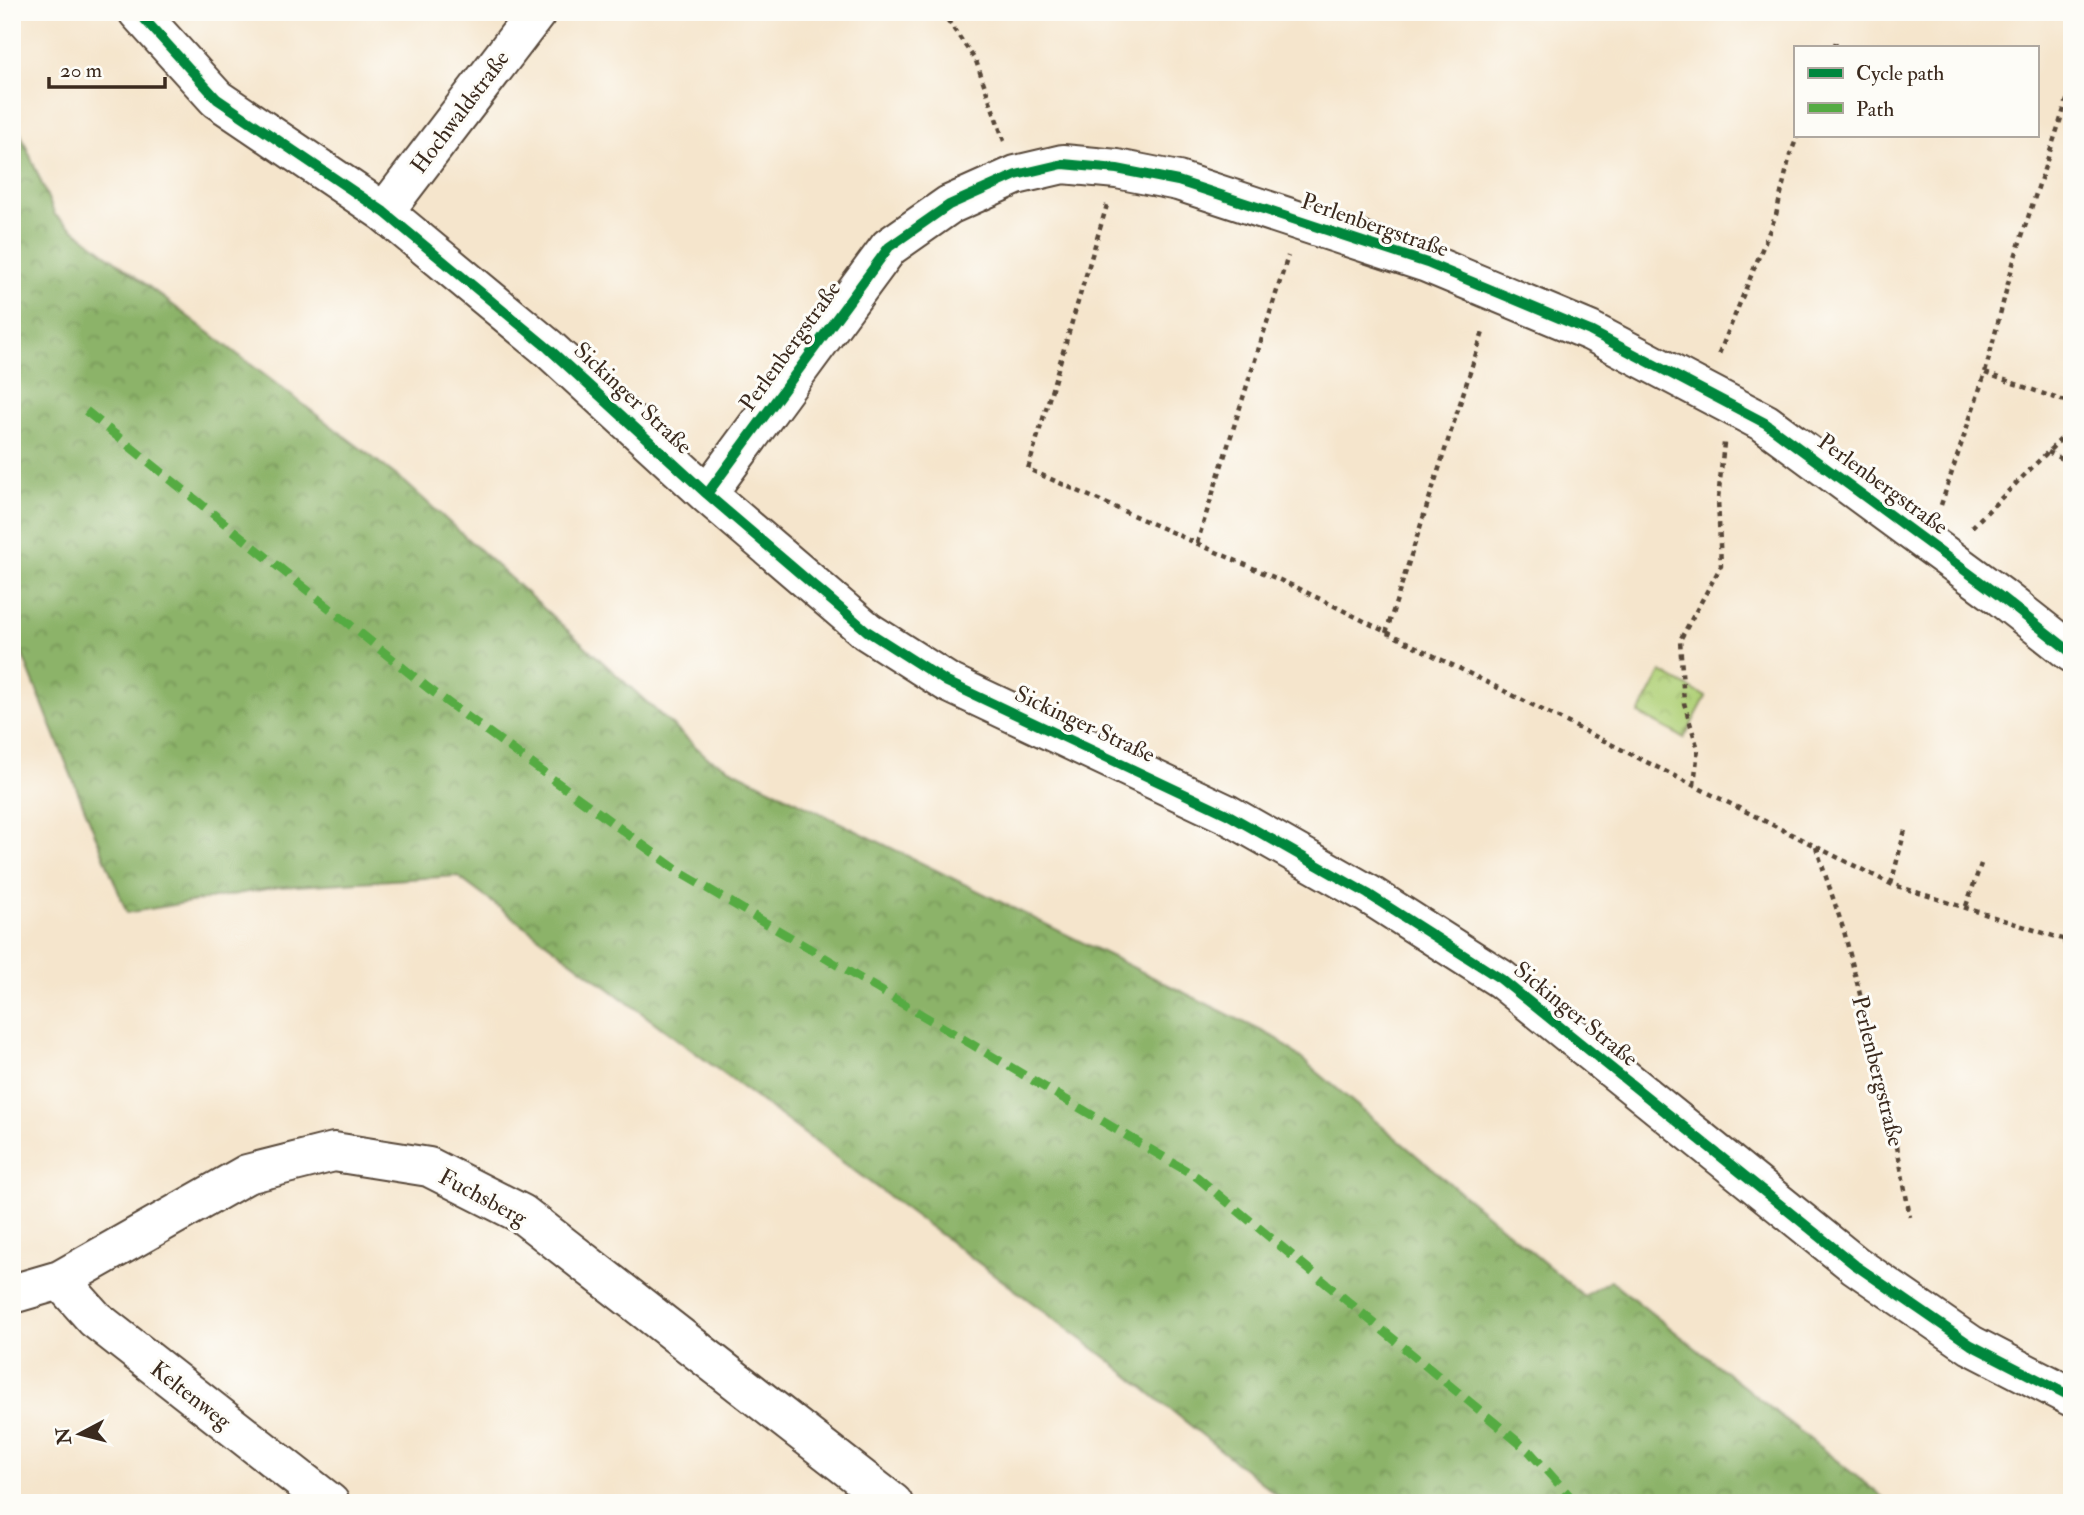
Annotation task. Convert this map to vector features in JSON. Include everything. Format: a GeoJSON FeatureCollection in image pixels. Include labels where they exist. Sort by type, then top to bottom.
{"type":"FeatureCollection","features":[{"type":"Feature","properties":{"kind":"street","name":"Sickinger Straße"},"geometry":{"type":"LineString","coordinates":[[138,12],[217,99],[384,212],[548,348],[707,494],[867,631],[947,682],[1227,814],[1368,894],[1501,979],[1855,1265],[1971,1345],[2072,1397]]}},
{"type":"Feature","properties":{"kind":"street","name":"Hochwaldstraße"},"geometry":{"type":"LineString","coordinates":[[384,212],[537,12]]}},
{"type":"Feature","properties":{"kind":"street","name":"Perlenbergstraße"},"geometry":{"type":"LineString","coordinates":[[707,494],[889,247],[949,205],[1016,175],[1063,164],[1117,169],[1178,181],[1427,262],[1590,331],[1765,423],[1945,555],[2072,653]]}},
{"type":"Feature","properties":{"kind":"street","name":"Fuchsberg"},"geometry":{"type":"LineString","coordinates":[[12,1294],[60,1279],[247,1174],[334,1152],[429,1167],[522,1214],[894,1503]]}},
{"type":"Feature","properties":{"kind":"street","name":"Keltenweg"},"geometry":{"type":"LineString","coordinates":[[60,1279],[94,1319],[330,1503]]}},
{"type":"Feature","properties":{"kind":"path"},"geometry":{"type":"LineString","coordinates":[[942,12],[976,61],[994,111]]}},
{"type":"Feature","properties":{"kind":"path"},"geometry":{"type":"LineString","coordinates":[[1941,504],[1985,373],[2014,260],[2072,85]]}},
{"type":"Feature","properties":{"kind":"path"},"geometry":{"type":"LineString","coordinates":[[1704,390],[1776,215],[1790,155],[1798,136]]}},
{"type":"Feature","properties":{"kind":"path"},"geometry":{"type":"LineString","coordinates":[[1117,169],[1028,469],[1298,588],[1891,884],[2072,942]]}},
{"type":"Feature","properties":{"kind":"path"},"geometry":{"type":"LineString","coordinates":[[1197,542],[1287,260]]}},
{"type":"Feature","properties":{"kind":"path"},"geometry":{"type":"LineString","coordinates":[[1386,633],[1482,332]]}},
{"type":"Feature","properties":{"kind":"path"},"geometry":{"type":"LineString","coordinates":[[1985,373],[2061,400],[2072,401]]}},
{"type":"Feature","properties":{"kind":"path"},"geometry":{"type":"LineString","coordinates":[[1945,555],[2072,428]]}},
{"type":"Feature","properties":{"kind":"path"},"geometry":{"type":"LineString","coordinates":[[2048,452],[2072,464]]}},
{"type":"Feature","properties":{"kind":"path"},"geometry":{"type":"LineString","coordinates":[[1694,786],[1698,749],[1684,703],[1680,640],[1721,566],[1718,499],[1721,466]]}},
{"type":"Feature","properties":{"kind":"path"},"geometry":{"type":"LineString","coordinates":[[1891,884],[1905,830]]}},
{"type":"Feature","properties":{"kind":"path"},"geometry":{"type":"LineString","coordinates":[[1966,906],[1980,864]]}},
{"type":"Feature","properties":{"kind":"path"},"geometry":{"type":"LineString","coordinates":[[2063,939],[2072,972]]}},
{"type":"Feature","properties":{"kind":"green space"},"geometry":{"type":"Polygon","coordinates":[[[12,113],[55,215],[406,483],[707,757],[1278,1039],[1584,1296],[1610,1280],[1890,1503],[1287,1503],[1100,1353],[457,876],[278,887],[127,913],[12,629],[12,113]]]}},
{"type":"Feature","properties":{"kind":"green space"},"geometry":{"type":"Polygon","coordinates":[[[1661,672],[1706,697],[1684,738],[1639,714],[1661,672]]]}},
{"type":"Feature","properties":{"kind":"marked path"},"geometry":{"type":"LineString","coordinates":[[86,411],[428,688],[681,873],[1197,1177],[1529,1451],[1576,1503]]}},
{"type":"Feature","properties":{"kind":"cycle path"},"geometry":{"type":"LineString","coordinates":[[138,12],[217,99],[384,212],[548,348],[707,494],[867,631],[947,682],[1227,814],[1368,894],[1501,979],[1855,1265],[1971,1345],[2072,1397]]}},
{"type":"Feature","properties":{"kind":"cycle path"},"geometry":{"type":"LineString","coordinates":[[707,494],[889,247],[949,205],[1016,175],[1063,164],[1117,169],[1178,181],[1427,263],[1590,331],[1765,423],[2001,597],[2072,653]]}}]}
